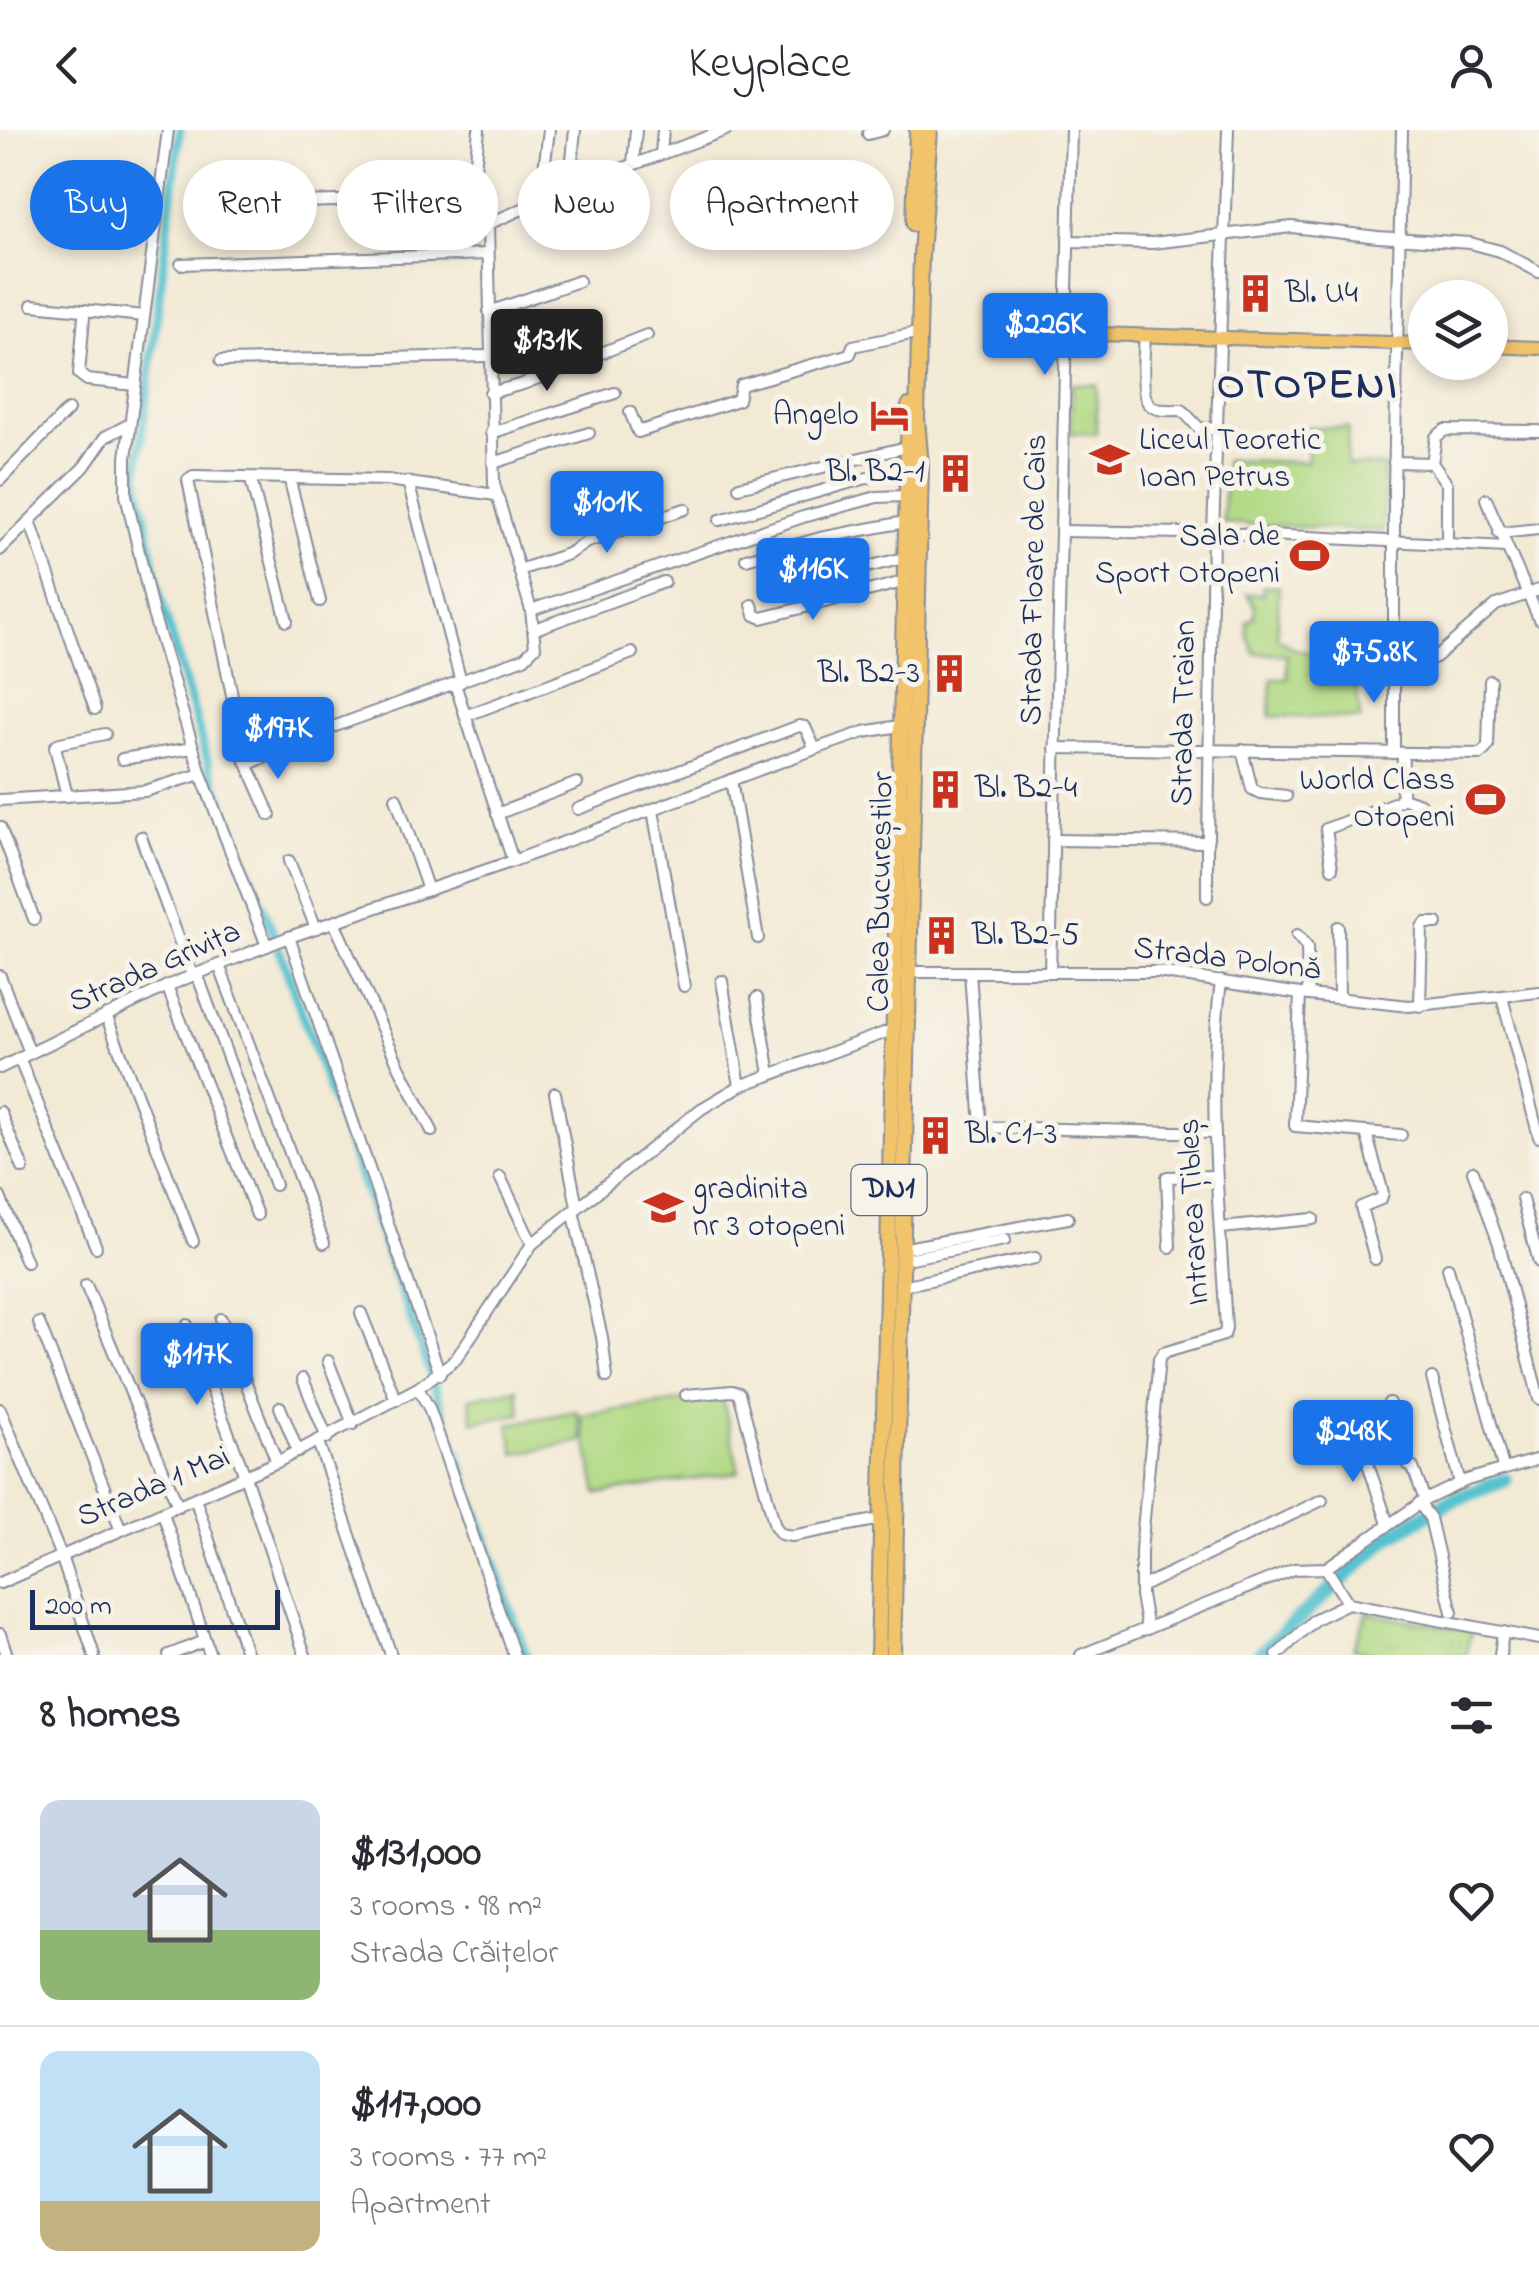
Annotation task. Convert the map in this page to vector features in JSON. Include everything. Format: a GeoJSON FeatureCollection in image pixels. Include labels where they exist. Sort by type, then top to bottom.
{"type":"FeatureCollection","features":[{"type":"Feature","properties":{"kind":"highway","name":"Calea Bucureștilor"},"geometry":{"type":"LineString","coordinates":[[878,1655],[917,130]]}},
{"type":"Feature","properties":{"kind":"highway","name":"Calea Bucureștilor"},"geometry":{"type":"LineString","coordinates":[[893,1655],[921,467],[921,243],[930,130]]}},
{"type":"Feature","properties":{"kind":"main road"},"geometry":{"type":"LineString","coordinates":[[1066,334],[1408,343]]}},
{"type":"Feature","properties":{"kind":"main road"},"geometry":{"type":"LineString","coordinates":[[1508,347],[1539,348]]}},
{"type":"Feature","properties":{"kind":"street"},"geometry":{"type":"LineString","coordinates":[[168,130],[130,424],[126,496],[147,591],[201,774],[266,946]]}},
{"type":"Feature","properties":{"kind":"street"},"geometry":{"type":"LineString","coordinates":[[476,160],[479,130]]}},
{"type":"Feature","properties":{"kind":"street"},"geometry":{"type":"LineString","coordinates":[[546,160],[550,130]]}},
{"type":"Feature","properties":{"kind":"street"},"geometry":{"type":"LineString","coordinates":[[572,160],[575,130]]}},
{"type":"Feature","properties":{"kind":"street"},"geometry":{"type":"LineString","coordinates":[[634,160],[636,130]]}},
{"type":"Feature","properties":{"kind":"street"},"geometry":{"type":"LineString","coordinates":[[661,154],[663,130]]}},
{"type":"Feature","properties":{"kind":"street"},"geometry":{"type":"LineString","coordinates":[[645,160],[703,134],[726,130]]}},
{"type":"Feature","properties":{"kind":"street"},"geometry":{"type":"LineString","coordinates":[[868,134],[883,130]]}},
{"type":"Feature","properties":{"kind":"street","name":"Strada Floare de Cais"},"geometry":{"type":"LineString","coordinates":[[1050,972],[1071,130]]}},
{"type":"Feature","properties":{"kind":"street","name":"Strada Traian"},"geometry":{"type":"LineString","coordinates":[[1053,840],[1207,842],[1213,533],[1228,130]]}},
{"type":"Feature","properties":{"kind":"street"},"geometry":{"type":"LineString","coordinates":[[1402,130],[1394,462],[1394,660],[1402,798]]}},
{"type":"Feature","properties":{"kind":"street"},"geometry":{"type":"LineString","coordinates":[[1068,241],[1152,242],[1292,226],[1485,246],[1539,272]]}},
{"type":"Feature","properties":{"kind":"street"},"geometry":{"type":"LineString","coordinates":[[249,764],[330,728],[528,656],[535,647],[535,629],[496,495],[492,463],[488,250]]}},
{"type":"Feature","properties":{"kind":"street"},"geometry":{"type":"LineString","coordinates":[[181,264],[488,254]]}},
{"type":"Feature","properties":{"kind":"street"},"geometry":{"type":"LineString","coordinates":[[489,312],[579,281]]}},
{"type":"Feature","properties":{"kind":"street"},"geometry":{"type":"LineString","coordinates":[[32,305],[144,316]]}},
{"type":"Feature","properties":{"kind":"street"},"geometry":{"type":"LineString","coordinates":[[84,316],[78,374],[87,380],[135,386]]}},
{"type":"Feature","properties":{"kind":"street"},"geometry":{"type":"LineString","coordinates":[[630,412],[638,432],[738,400],[741,385],[850,354],[853,346],[911,334]]}},
{"type":"Feature","properties":{"kind":"street"},"geometry":{"type":"LineString","coordinates":[[490,392],[523,384],[647,335]]}},
{"type":"Feature","properties":{"kind":"street"},"geometry":{"type":"LineString","coordinates":[[1144,336],[1144,388],[1148,403],[1152,408],[1182,410],[1199,428],[1218,430]]}},
{"type":"Feature","properties":{"kind":"street"},"geometry":{"type":"LineString","coordinates":[[220,362],[490,356]]}},
{"type":"Feature","properties":{"kind":"street"},"geometry":{"type":"LineString","coordinates":[[491,433],[616,393]]}},
{"type":"Feature","properties":{"kind":"street"},"geometry":{"type":"LineString","coordinates":[[0,480],[68,410]]}},
{"type":"Feature","properties":{"kind":"street"},"geometry":{"type":"LineString","coordinates":[[0,550],[84,467],[104,438],[130,424]]}},
{"type":"Feature","properties":{"kind":"street"},"geometry":{"type":"LineString","coordinates":[[1446,543],[1446,484],[1432,463],[1436,437],[1445,430],[1539,431]]}},
{"type":"Feature","properties":{"kind":"street"},"geometry":{"type":"LineString","coordinates":[[492,463],[589,433]]}},
{"type":"Feature","properties":{"kind":"street"},"geometry":{"type":"LineString","coordinates":[[739,487],[907,447]]}},
{"type":"Feature","properties":{"kind":"street"},"geometry":{"type":"LineString","coordinates":[[1394,462],[1432,463]]}},
{"type":"Feature","properties":{"kind":"street"},"geometry":{"type":"LineString","coordinates":[[720,520],[906,469]]}},
{"type":"Feature","properties":{"kind":"street"},"geometry":{"type":"LineString","coordinates":[[270,815],[245,759],[188,481],[193,476],[408,482],[496,495]]}},
{"type":"Feature","properties":{"kind":"street"},"geometry":{"type":"LineString","coordinates":[[251,480],[286,621]]}},
{"type":"Feature","properties":{"kind":"street"},"geometry":{"type":"LineString","coordinates":[[290,481],[320,601]]}},
{"type":"Feature","properties":{"kind":"street"},"geometry":{"type":"LineString","coordinates":[[408,482],[464,716],[513,862]]}},
{"type":"Feature","properties":{"kind":"street"},"geometry":{"type":"LineString","coordinates":[[530,610],[786,522],[878,498],[906,496]]}},
{"type":"Feature","properties":{"kind":"street"},"geometry":{"type":"LineString","coordinates":[[1486,499],[1499,533],[1534,592],[1539,619]]}},
{"type":"Feature","properties":{"kind":"street"},"geometry":{"type":"LineString","coordinates":[[518,570],[685,508]]}},
{"type":"Feature","properties":{"kind":"street"},"geometry":{"type":"LineString","coordinates":[[30,521],[95,709]]}},
{"type":"Feature","properties":{"kind":"street"},"geometry":{"type":"LineString","coordinates":[[746,560],[820,538],[905,522]]}},
{"type":"Feature","properties":{"kind":"street"},"geometry":{"type":"LineString","coordinates":[[1499,533],[1539,529]]}},
{"type":"Feature","properties":{"kind":"street"},"geometry":{"type":"LineString","coordinates":[[1061,531],[1213,533],[1506,546]]}},
{"type":"Feature","properties":{"kind":"street"},"geometry":{"type":"LineString","coordinates":[[774,590],[904,558]]}},
{"type":"Feature","properties":{"kind":"street"},"geometry":{"type":"LineString","coordinates":[[535,629],[664,582]]}},
{"type":"Feature","properties":{"kind":"street"},"geometry":{"type":"LineString","coordinates":[[752,604],[755,615],[762,618],[903,582]]}},
{"type":"Feature","properties":{"kind":"street"},"geometry":{"type":"LineString","coordinates":[[1394,660],[1436,658],[1496,605],[1534,592]]}},
{"type":"Feature","properties":{"kind":"street"},"geometry":{"type":"LineString","coordinates":[[464,716],[632,654]]}},
{"type":"Feature","properties":{"kind":"street"},"geometry":{"type":"LineString","coordinates":[[1056,748],[1484,752],[1489,740],[1490,681]]}},
{"type":"Feature","properties":{"kind":"street"},"geometry":{"type":"LineString","coordinates":[[578,809],[798,726],[806,727],[815,749]]}},
{"type":"Feature","properties":{"kind":"street","name":"Strada Grivița"},"geometry":{"type":"LineString","coordinates":[[0,1068],[194,974],[289,937],[513,862],[864,732],[899,726]]}},
{"type":"Feature","properties":{"kind":"street"},"geometry":{"type":"LineString","coordinates":[[67,796],[55,746],[105,734]]}},
{"type":"Feature","properties":{"kind":"street"},"geometry":{"type":"LineString","coordinates":[[122,759],[193,748]]}},
{"type":"Feature","properties":{"kind":"street"},"geometry":{"type":"LineString","coordinates":[[1242,750],[1252,789],[1286,796]]}},
{"type":"Feature","properties":{"kind":"street"},"geometry":{"type":"LineString","coordinates":[[0,800],[144,791],[201,774]]}},
{"type":"Feature","properties":{"kind":"street"},"geometry":{"type":"LineString","coordinates":[[732,780],[758,938]]}},
{"type":"Feature","properties":{"kind":"street"},"geometry":{"type":"LineString","coordinates":[[498,814],[577,783]]}},
{"type":"Feature","properties":{"kind":"street"},"geometry":{"type":"LineString","coordinates":[[396,798],[428,890]]}},
{"type":"Feature","properties":{"kind":"street"},"geometry":{"type":"LineString","coordinates":[[1402,798],[1420,804]]}},
{"type":"Feature","properties":{"kind":"street"},"geometry":{"type":"LineString","coordinates":[[1332,868],[1326,829],[1402,798]]}},
{"type":"Feature","properties":{"kind":"street"},"geometry":{"type":"LineString","coordinates":[[652,810],[684,986]]}},
{"type":"Feature","properties":{"kind":"street"},"geometry":{"type":"LineString","coordinates":[[0,827],[34,919]]}},
{"type":"Feature","properties":{"kind":"street"},"geometry":{"type":"LineString","coordinates":[[140,837],[276,1185]]}},
{"type":"Feature","properties":{"kind":"street"},"geometry":{"type":"LineString","coordinates":[[1207,842],[1207,897]]}},
{"type":"Feature","properties":{"kind":"street"},"geometry":{"type":"LineString","coordinates":[[290,861],[316,928]]}},
{"type":"Feature","properties":{"kind":"street"},"geometry":{"type":"LineString","coordinates":[[334,922],[432,1131]]}},
{"type":"Feature","properties":{"kind":"street"},"geometry":{"type":"LineString","coordinates":[[1420,1006],[1422,927],[1437,923]]}},
{"type":"Feature","properties":{"kind":"street"},"geometry":{"type":"LineString","coordinates":[[1338,927],[1339,998]]}},
{"type":"Feature","properties":{"kind":"street"},"geometry":{"type":"LineString","coordinates":[[1297,935],[1307,947],[1295,1126],[1401,1135]]}},
{"type":"Feature","properties":{"kind":"street"},"geometry":{"type":"LineString","coordinates":[[289,937],[440,1374]]}},
{"type":"Feature","properties":{"kind":"street"},"geometry":{"type":"LineString","coordinates":[[219,965],[324,1243]]}},
{"type":"Feature","properties":{"kind":"street","name":"Strada Polonă"},"geometry":{"type":"LineString","coordinates":[[908,972],[1158,972],[1304,994],[1420,1006],[1539,992]]}},
{"type":"Feature","properties":{"kind":"street"},"geometry":{"type":"LineString","coordinates":[[970,972],[981,1127],[1213,1133]]}},
{"type":"Feature","properties":{"kind":"street"},"geometry":{"type":"LineString","coordinates":[[0,976],[24,1056],[96,1246]]}},
{"type":"Feature","properties":{"kind":"street"},"geometry":{"type":"LineString","coordinates":[[722,981],[740,1086]]}},
{"type":"Feature","properties":{"kind":"street","name":"Intrarea Țibleș"},"geometry":{"type":"LineString","coordinates":[[1146,1629],[1141,1587],[1158,1359],[1163,1352],[1226,1333],[1213,1133],[1221,982]]}},
{"type":"Feature","properties":{"kind":"street"},"geometry":{"type":"LineString","coordinates":[[168,986],[257,1215]]}},
{"type":"Feature","properties":{"kind":"street"},"geometry":{"type":"LineString","coordinates":[[1502,997],[1539,1138]]}},
{"type":"Feature","properties":{"kind":"street"},"geometry":{"type":"LineString","coordinates":[[757,998],[770,1074]]}},
{"type":"Feature","properties":{"kind":"street"},"geometry":{"type":"LineString","coordinates":[[106,1015],[193,1241]]}},
{"type":"Feature","properties":{"kind":"street","name":"Strada 1 Mai"},"geometry":{"type":"LineString","coordinates":[[0,1583],[277,1462],[418,1388],[440,1374],[471,1340],[532,1244],[701,1108],[740,1086],[892,1030]]}},
{"type":"Feature","properties":{"kind":"street"},"geometry":{"type":"LineString","coordinates":[[555,1094],[607,1377]]}},
{"type":"Feature","properties":{"kind":"street"},"geometry":{"type":"LineString","coordinates":[[0,1112],[23,1168]]}},
{"type":"Feature","properties":{"kind":"street"},"geometry":{"type":"LineString","coordinates":[[1366,1133],[1383,1194],[1381,1199],[1362,1206],[1375,1259]]}},
{"type":"Feature","properties":{"kind":"street"},"geometry":{"type":"LineString","coordinates":[[1474,1172],[1499,1244],[1539,1399]]}},
{"type":"Feature","properties":{"kind":"street"},"geometry":{"type":"LineString","coordinates":[[1170,1247],[1167,1177],[1216,1176]]}},
{"type":"Feature","properties":{"kind":"street"},"geometry":{"type":"LineString","coordinates":[[500,1177],[532,1244]]}},
{"type":"Feature","properties":{"kind":"street"},"geometry":{"type":"LineString","coordinates":[[0,1196],[26,1262]]}},
{"type":"Feature","properties":{"kind":"street"},"geometry":{"type":"LineString","coordinates":[[1522,1199],[1539,1262]]}},
{"type":"Feature","properties":{"kind":"street"},"geometry":{"type":"LineString","coordinates":[[901,1254],[1068,1218]]}},
{"type":"Feature","properties":{"kind":"street"},"geometry":{"type":"LineString","coordinates":[[1221,1228],[1314,1219]]}},
{"type":"Feature","properties":{"kind":"street"},"geometry":{"type":"LineString","coordinates":[[901,1254],[1006,1240]]}},
{"type":"Feature","properties":{"kind":"street"},"geometry":{"type":"LineString","coordinates":[[900,1286],[1035,1258]]}},
{"type":"Feature","properties":{"kind":"street"},"geometry":{"type":"LineString","coordinates":[[1448,1268],[1503,1467]]}},
{"type":"Feature","properties":{"kind":"street"},"geometry":{"type":"LineString","coordinates":[[86,1285],[178,1506]]}},
{"type":"Feature","properties":{"kind":"street"},"geometry":{"type":"LineString","coordinates":[[360,1313],[396,1400]]}},
{"type":"Feature","properties":{"kind":"street"},"geometry":{"type":"LineString","coordinates":[[220,1318],[277,1462]]}},
{"type":"Feature","properties":{"kind":"street"},"geometry":{"type":"LineString","coordinates":[[39,1324],[121,1530]]}},
{"type":"Feature","properties":{"kind":"street"},"geometry":{"type":"LineString","coordinates":[[188,1325],[245,1476],[305,1655]]}},
{"type":"Feature","properties":{"kind":"street"},"geometry":{"type":"LineString","coordinates":[[328,1361],[353,1424]]}},
{"type":"Feature","properties":{"kind":"street"},"geometry":{"type":"LineString","coordinates":[[1432,1378],[1460,1483]]}},
{"type":"Feature","properties":{"kind":"street"},"geometry":{"type":"LineString","coordinates":[[303,1379],[391,1655]]}},
{"type":"Feature","properties":{"kind":"street"},"geometry":{"type":"LineString","coordinates":[[418,1388],[429,1408],[514,1655]]}},
{"type":"Feature","properties":{"kind":"street"},"geometry":{"type":"LineString","coordinates":[[686,1395],[732,1390],[739,1393],[781,1534],[792,1536],[881,1519]]}},
{"type":"Feature","properties":{"kind":"street"},"geometry":{"type":"LineString","coordinates":[[1389,1403],[1430,1518],[1452,1612]]}},
{"type":"Feature","properties":{"kind":"street"},"geometry":{"type":"LineString","coordinates":[[280,1407],[298,1452]]}},
{"type":"Feature","properties":{"kind":"street"},"geometry":{"type":"LineString","coordinates":[[0,1408],[60,1556],[94,1655]]}},
{"type":"Feature","properties":{"kind":"street"},"geometry":{"type":"LineString","coordinates":[[1357,1431],[1388,1524]]}},
{"type":"Feature","properties":{"kind":"street"},"geometry":{"type":"LineString","coordinates":[[1328,1574],[1422,1501],[1503,1467],[1539,1459]]}},
{"type":"Feature","properties":{"kind":"street"},"geometry":{"type":"LineString","coordinates":[[195,1498],[247,1655]]}},
{"type":"Feature","properties":{"kind":"street"},"geometry":{"type":"LineString","coordinates":[[1141,1587],[1322,1500]]}},
{"type":"Feature","properties":{"kind":"street"},"geometry":{"type":"LineString","coordinates":[[163,1512],[210,1655]]}},
{"type":"Feature","properties":{"kind":"street"},"geometry":{"type":"LineString","coordinates":[[1080,1655],[1121,1645],[1146,1629],[1300,1568],[1328,1574],[1348,1603]]}},
{"type":"Feature","properties":{"kind":"street"},"geometry":{"type":"LineString","coordinates":[[1277,1655],[1315,1619],[1348,1603],[1539,1639]]}},
{"type":"Feature","properties":{"kind":"street"},"geometry":{"type":"LineString","coordinates":[[1500,1655],[1503,1632]]}},
{"type":"Feature","properties":{"kind":"street"},"geometry":{"type":"LineString","coordinates":[[0,1634],[7,1655]]}},
{"type":"Feature","properties":{"kind":"street"},"geometry":{"type":"LineString","coordinates":[[169,1655],[205,1640]]}},
{"type":"Feature","properties":{"kind":"green space"},"geometry":{"type":"Polygon","coordinates":[[[1072,384],[1097,385],[1096,434],[1070,433],[1072,384]]]}},
{"type":"Feature","properties":{"kind":"green space"},"geometry":{"type":"Polygon","coordinates":[[[1308,427],[1348,428],[1347,465],[1384,466],[1383,531],[1223,523],[1225,460],[1307,462],[1308,427]]]}},
{"type":"Feature","properties":{"kind":"green space"},"geometry":{"type":"Polygon","coordinates":[[[1263,586],[1279,586],[1277,637],[1292,648],[1336,661],[1336,672],[1355,673],[1360,719],[1270,716],[1272,679],[1288,679],[1287,655],[1255,653],[1247,636],[1247,622],[1254,617],[1255,607],[1247,594],[1263,594],[1263,586]]]}},
{"type":"Feature","properties":{"kind":"green space"},"geometry":{"type":"Polygon","coordinates":[[[517,1389],[521,1414],[473,1422],[469,1398],[517,1389]]]}},
{"type":"Feature","properties":{"kind":"green space"},"geometry":{"type":"Polygon","coordinates":[[[722,1395],[739,1472],[597,1494],[581,1415],[722,1395]]]}},
{"type":"Feature","properties":{"kind":"green space"},"geometry":{"type":"Polygon","coordinates":[[[577,1411],[583,1441],[515,1454],[509,1424],[577,1411]]]}},
{"type":"Feature","properties":{"kind":"green space"},"geometry":{"type":"Polygon","coordinates":[[[1367,1613],[1472,1631],[1465,1655],[1384,1655],[1353,1649],[1367,1613]]]}},
{"type":"Feature","properties":{"kind":"waterway"},"geometry":{"type":"LineString","coordinates":[[180,130],[137,474],[160,597],[210,769],[274,936]]}},
{"type":"Feature","properties":{"kind":"waterway"},"geometry":{"type":"LineString","coordinates":[[279,949],[430,1373]]}},
{"type":"Feature","properties":{"kind":"waterway"},"geometry":{"type":"LineString","coordinates":[[434,1386],[526,1655]]}},
{"type":"Feature","properties":{"kind":"waterway"},"geometry":{"type":"LineString","coordinates":[[1259,1655],[1390,1536],[1448,1502],[1505,1480]]}},
{"type":"Feature","properties":{"kind":"place","name":"Bl. U4"},"geometry":{"type":"Point","coordinates":[1255,294]}},
{"type":"Feature","properties":{"kind":"place","name":"Angelo"},"geometry":{"type":"Point","coordinates":[889,416]}},
{"type":"Feature","properties":{"kind":"place","name":"Liceul Teoretic Ioan Petrus"},"geometry":{"type":"Point","coordinates":[1109,459]}},
{"type":"Feature","properties":{"kind":"place","name":"Bl. B2-1"},"geometry":{"type":"Point","coordinates":[955,473]}},
{"type":"Feature","properties":{"kind":"place","name":"Sala de Sport Otopeni"},"geometry":{"type":"Point","coordinates":[1310,555]}},
{"type":"Feature","properties":{"kind":"place","name":"Bl. B2-3"},"geometry":{"type":"Point","coordinates":[950,674]}},
{"type":"Feature","properties":{"kind":"place","name":"Bl. B2-4"},"geometry":{"type":"Point","coordinates":[945,789]}},
{"type":"Feature","properties":{"kind":"place","name":"World Class Otopeni"},"geometry":{"type":"Point","coordinates":[1485,799]}},
{"type":"Feature","properties":{"kind":"place","name":"Bl. B2-5"},"geometry":{"type":"Point","coordinates":[942,936]}},
{"type":"Feature","properties":{"kind":"place","name":"Bl. C1-3"},"geometry":{"type":"Point","coordinates":[935,1135]}},
{"type":"Feature","properties":{"kind":"place","name":"gradinita nr 3 otopeni"},"geometry":{"type":"Point","coordinates":[663,1208]}},
{"type":"Feature","properties":{"kind":"district","name":"OTOPENI"},"geometry":{"type":"Point","coordinates":[1308,386]}}]}
